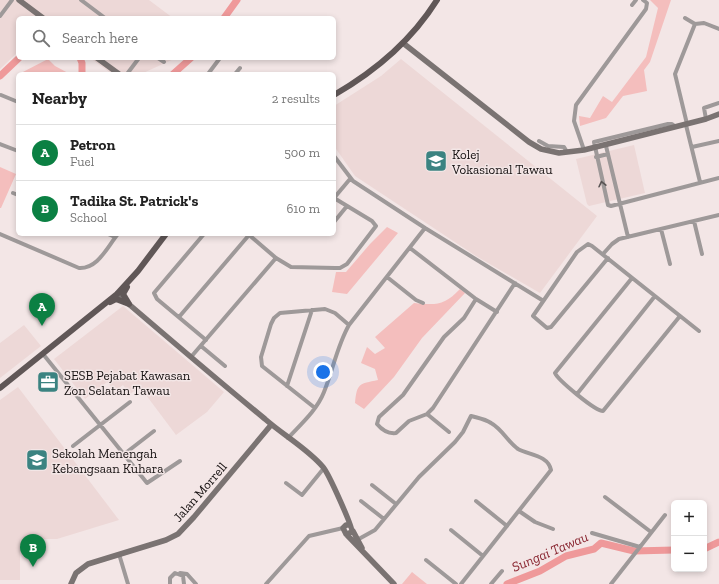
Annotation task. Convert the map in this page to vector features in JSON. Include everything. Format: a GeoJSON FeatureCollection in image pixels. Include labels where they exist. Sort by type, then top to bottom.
{"type":"FeatureCollection","features":[{"type":"Feature","properties":{"kind":"main road"},"geometry":{"type":"LineString","coordinates":[[336,94],[370,72],[403,43],[437,0]]}},
{"type":"Feature","properties":{"kind":"main road"},"geometry":{"type":"LineString","coordinates":[[0,388],[117,294],[138,271],[164,236]]}},
{"type":"Feature","properties":{"kind":"main road"},"geometry":{"type":"LineString","coordinates":[[129,304],[123,292],[137,275],[138,271]]}},
{"type":"Feature","properties":{"kind":"main road"},"geometry":{"type":"LineString","coordinates":[[106,304],[116,299],[129,304]]}},
{"type":"Feature","properties":{"kind":"street"},"geometry":{"type":"LineString","coordinates":[[0,16],[12,0]]}},
{"type":"Feature","properties":{"kind":"street"},"geometry":{"type":"LineString","coordinates":[[19,0],[40,16]]}},
{"type":"Feature","properties":{"kind":"street"},"geometry":{"type":"LineString","coordinates":[[80,0],[102,16]]}},
{"type":"Feature","properties":{"kind":"street"},"geometry":{"type":"LineString","coordinates":[[632,5],[636,0]]}},
{"type":"Feature","properties":{"kind":"street"},"geometry":{"type":"LineString","coordinates":[[584,150],[574,121],[576,105],[646,9],[647,3],[643,0]]}},
{"type":"Feature","properties":{"kind":"street"},"geometry":{"type":"LineString","coordinates":[[685,18],[695,24],[704,23],[719,29]]}},
{"type":"Feature","properties":{"kind":"street"},"geometry":{"type":"LineString","coordinates":[[695,24],[675,74],[700,182]]}},
{"type":"Feature","properties":{"kind":"street"},"geometry":{"type":"LineString","coordinates":[[403,43],[529,142],[547,150],[567,152],[594,149],[706,120],[719,114]]}},
{"type":"Feature","properties":{"kind":"street"},"geometry":{"type":"LineString","coordinates":[[101,60],[116,72]]}},
{"type":"Feature","properties":{"kind":"street"},"geometry":{"type":"LineString","coordinates":[[128,72],[138,60]]}},
{"type":"Feature","properties":{"kind":"street"},"geometry":{"type":"LineString","coordinates":[[210,72],[218,60]]}},
{"type":"Feature","properties":{"kind":"street"},"geometry":{"type":"LineString","coordinates":[[237,72],[240,68]]}},
{"type":"Feature","properties":{"kind":"street"},"geometry":{"type":"LineString","coordinates":[[1,95],[16,101]]}},
{"type":"Feature","properties":{"kind":"street"},"geometry":{"type":"LineString","coordinates":[[706,120],[704,108],[719,103]]}},
{"type":"Feature","properties":{"kind":"street"},"geometry":{"type":"LineString","coordinates":[[676,127],[672,124],[668,124],[596,141],[593,143],[606,204],[611,206],[719,178]]}},
{"type":"Feature","properties":{"kind":"street"},"geometry":{"type":"LineString","coordinates":[[539,141],[548,146],[564,147],[567,152]]}},
{"type":"Feature","properties":{"kind":"street"},"geometry":{"type":"LineString","coordinates":[[692,147],[719,141]]}},
{"type":"Feature","properties":{"kind":"street"},"geometry":{"type":"LineString","coordinates":[[0,144],[16,150]]}},
{"type":"Feature","properties":{"kind":"street"},"geometry":{"type":"LineString","coordinates":[[606,146],[628,237]]}},
{"type":"Feature","properties":{"kind":"street"},"geometry":{"type":"LineString","coordinates":[[596,157],[608,154]]}},
{"type":"Feature","properties":{"kind":"street"},"geometry":{"type":"LineString","coordinates":[[336,159],[350,179],[425,228],[542,300]]}},
{"type":"Feature","properties":{"kind":"street"},"geometry":{"type":"LineString","coordinates":[[336,196],[350,179]]}},
{"type":"Feature","properties":{"kind":"street"},"geometry":{"type":"LineString","coordinates":[[251,236],[276,258],[291,267],[335,268],[344,266],[376,226],[372,221],[336,199]]}},
{"type":"Feature","properties":{"kind":"street"},"geometry":{"type":"LineString","coordinates":[[336,220],[347,206]]}},
{"type":"Feature","properties":{"kind":"street"},"geometry":{"type":"LineString","coordinates":[[603,254],[614,241],[719,215]]}},
{"type":"Feature","properties":{"kind":"street"},"geometry":{"type":"LineString","coordinates":[[694,221],[702,254]]}},
{"type":"Feature","properties":{"kind":"street"},"geometry":{"type":"LineString","coordinates":[[288,438],[315,408],[324,392],[341,341],[349,325],[425,228]]}},
{"type":"Feature","properties":{"kind":"street"},"geometry":{"type":"LineString","coordinates":[[661,229],[670,264]]}},
{"type":"Feature","properties":{"kind":"street"},"geometry":{"type":"LineString","coordinates":[[0,234],[79,268],[84,268],[95,264],[117,236]]}},
{"type":"Feature","properties":{"kind":"street"},"geometry":{"type":"LineString","coordinates":[[202,236],[154,293],[157,299],[206,340]]}},
{"type":"Feature","properties":{"kind":"street"},"geometry":{"type":"LineString","coordinates":[[179,317],[247,236]]}},
{"type":"Feature","properties":{"kind":"street"},"geometry":{"type":"LineString","coordinates":[[608,258],[549,329],[533,316],[542,300],[584,245],[592,246],[603,254],[608,258],[632,278],[699,331]]}},
{"type":"Feature","properties":{"kind":"street"},"geometry":{"type":"LineString","coordinates":[[410,248],[476,299],[497,312]]}},
{"type":"Feature","properties":{"kind":"street"},"geometry":{"type":"LineString","coordinates":[[191,357],[276,258]]}},
{"type":"Feature","properties":{"kind":"street"},"geometry":{"type":"LineString","coordinates":[[387,277],[416,300],[423,303]]}},
{"type":"Feature","properties":{"kind":"street"},"geometry":{"type":"LineString","coordinates":[[632,278],[555,373],[558,378],[577,394],[598,410],[603,410],[680,316]]}},
{"type":"Feature","properties":{"kind":"street"},"geometry":{"type":"LineString","coordinates":[[476,299],[464,318],[444,337],[403,395],[379,417],[377,424],[386,432],[396,433],[413,418],[427,414],[438,403],[515,283]]}},
{"type":"Feature","properties":{"kind":"street"},"geometry":{"type":"LineString","coordinates":[[117,294],[324,468],[332,482],[343,510],[347,529],[367,556],[394,584]]}},
{"type":"Feature","properties":{"kind":"street"},"geometry":{"type":"LineString","coordinates":[[577,394],[655,296]]}},
{"type":"Feature","properties":{"kind":"street"},"geometry":{"type":"LineString","coordinates":[[288,386],[312,310]]}},
{"type":"Feature","properties":{"kind":"street"},"geometry":{"type":"LineString","coordinates":[[315,408],[262,366],[261,357],[271,324],[276,315],[280,313],[328,310],[349,325]]}},
{"type":"Feature","properties":{"kind":"street"},"geometry":{"type":"LineString","coordinates":[[201,346],[225,366]]}},
{"type":"Feature","properties":{"kind":"street"},"geometry":{"type":"LineString","coordinates":[[43,354],[147,484],[180,461]]}},
{"type":"Feature","properties":{"kind":"street"},"geometry":{"type":"LineString","coordinates":[[74,446],[130,402]]}},
{"type":"Feature","properties":{"kind":"street"},"geometry":{"type":"LineString","coordinates":[[427,414],[449,432]]}},
{"type":"Feature","properties":{"kind":"street"},"geometry":{"type":"LineString","coordinates":[[357,540],[371,534],[419,477],[455,442],[463,432],[471,416],[492,423],[515,447],[542,458],[550,468],[550,472],[461,584]]}},
{"type":"Feature","properties":{"kind":"street","name":"Jalan Morrell"},"geometry":{"type":"LineString","coordinates":[[71,584],[72,577],[83,567],[119,554],[166,540],[178,534],[271,425]]}},
{"type":"Feature","properties":{"kind":"street"},"geometry":{"type":"LineString","coordinates":[[123,455],[154,431]]}},
{"type":"Feature","properties":{"kind":"street"},"geometry":{"type":"LineString","coordinates":[[286,483],[302,495],[324,468]]}},
{"type":"Feature","properties":{"kind":"street"},"geometry":{"type":"LineString","coordinates":[[372,486],[396,504]]}},
{"type":"Feature","properties":{"kind":"street"},"geometry":{"type":"LineString","coordinates":[[604,497],[652,532]]}},
{"type":"Feature","properties":{"kind":"street"},"geometry":{"type":"LineString","coordinates":[[361,501],[384,519]]}},
{"type":"Feature","properties":{"kind":"street"},"geometry":{"type":"LineString","coordinates":[[476,501],[507,526]]}},
{"type":"Feature","properties":{"kind":"street"},"geometry":{"type":"LineString","coordinates":[[519,511],[535,522],[553,529]]}},
{"type":"Feature","properties":{"kind":"street"},"geometry":{"type":"LineString","coordinates":[[611,584],[665,515]]}},
{"type":"Feature","properties":{"kind":"street"},"geometry":{"type":"LineString","coordinates":[[266,584],[305,538],[313,534],[347,529]]}},
{"type":"Feature","properties":{"kind":"street"},"geometry":{"type":"LineString","coordinates":[[347,529],[357,540],[367,556]]}},
{"type":"Feature","properties":{"kind":"street"},"geometry":{"type":"LineString","coordinates":[[451,530],[483,556]]}},
{"type":"Feature","properties":{"kind":"street"},"geometry":{"type":"LineString","coordinates":[[592,534],[639,548]]}},
{"type":"Feature","properties":{"kind":"street"},"geometry":{"type":"LineString","coordinates":[[119,554],[128,584]]}},
{"type":"Feature","properties":{"kind":"street"},"geometry":{"type":"LineString","coordinates":[[426,560],[456,584]]}},
{"type":"Feature","properties":{"kind":"street"},"geometry":{"type":"LineString","coordinates":[[491,584],[502,571]]}},
{"type":"Feature","properties":{"kind":"street"},"geometry":{"type":"LineString","coordinates":[[169,584],[171,575],[178,573],[187,574],[196,584]]}},
{"type":"Feature","properties":{"kind":"street"},"geometry":{"type":"LineString","coordinates":[[178,573],[184,578],[184,584],[189,582],[196,584]]}},
{"type":"Feature","properties":{"kind":"shaded area"},"geometry":{"type":"Polygon","coordinates":[[[0,0],[149,0],[170,16],[16,16],[16,54],[0,69],[0,0]]]}},
{"type":"Feature","properties":{"kind":"shaded area"},"geometry":{"type":"Polygon","coordinates":[[[650,0],[671,0],[650,62],[644,70],[647,91],[623,96],[606,118],[580,126],[579,116],[590,118],[603,96],[612,102],[646,57],[658,8],[650,0]]]}},
{"type":"Feature","properties":{"kind":"shaded area","name":"Kolej Vokasional Tawau"},"geometry":{"type":"Polygon","coordinates":[[[401,59],[597,216],[540,293],[476,256],[355,176],[336,149],[336,105],[381,76],[401,59]]]}},
{"type":"Feature","properties":{"kind":"shaded area"},"geometry":{"type":"Polygon","coordinates":[[[46,60],[49,60],[55,66],[66,72],[23,72],[46,60]]]}},
{"type":"Feature","properties":{"kind":"shaded area"},"geometry":{"type":"Polygon","coordinates":[[[93,60],[172,60],[145,72],[109,72],[93,60]]]}},
{"type":"Feature","properties":{"kind":"shaded area"},"geometry":{"type":"Polygon","coordinates":[[[634,145],[645,193],[589,206],[587,204],[576,159],[634,145]]]}},
{"type":"Feature","properties":{"kind":"shaded area"},"geometry":{"type":"Polygon","coordinates":[[[0,167],[16,174],[1,208],[0,208],[0,167]]]}},
{"type":"Feature","properties":{"kind":"shaded area"},"geometry":{"type":"Polygon","coordinates":[[[387,227],[398,233],[347,294],[332,292],[336,272],[346,272],[387,227]]]}},
{"type":"Feature","properties":{"kind":"shaded area"},"geometry":{"type":"Polygon","coordinates":[[[460,289],[465,293],[422,338],[394,377],[364,409],[355,403],[358,388],[360,386],[367,382],[378,380],[375,369],[361,363],[367,347],[375,354],[385,348],[375,337],[414,303],[439,303],[449,299],[460,289]]]}},
{"type":"Feature","properties":{"kind":"shaded area"},"geometry":{"type":"Polygon","coordinates":[[[123,306],[224,392],[207,412],[176,435],[140,387],[130,394],[123,385],[115,391],[107,382],[85,399],[54,359],[123,306]]]}},
{"type":"Feature","properties":{"kind":"shaded area"},"geometry":{"type":"Polygon","coordinates":[[[24,325],[41,346],[0,378],[0,343],[24,325]]]}},
{"type":"Feature","properties":{"kind":"shaded area","name":"Sekolah Menengah Kebangsaan Kuhara"},"geometry":{"type":"Polygon","coordinates":[[[18,387],[119,520],[57,539],[30,537],[20,545],[20,580],[0,580],[0,400],[18,387]]]}},
{"type":"Feature","properties":{"kind":"shaded area"},"geometry":{"type":"Polygon","coordinates":[[[412,572],[427,584],[402,584],[412,572]]]}},
{"type":"Feature","properties":{"kind":"waterway","name":"Sungai Tawau"},"geometry":{"type":"LineString","coordinates":[[225,16],[237,0]]}},
{"type":"Feature","properties":{"kind":"waterway","name":"Sungai Tawau"},"geometry":{"type":"LineString","coordinates":[[0,76],[17,60]]}},
{"type":"Feature","properties":{"kind":"waterway","name":"Sungai Tawau"},"geometry":{"type":"LineString","coordinates":[[81,60],[82,72]]}},
{"type":"Feature","properties":{"kind":"waterway","name":"Sungai Tawau"},"geometry":{"type":"LineString","coordinates":[[175,72],[189,60]]}},
{"type":"Feature","properties":{"kind":"waterway","name":"Sungai Tawau"},"geometry":{"type":"LineString","coordinates":[[707,548],[719,542]]}},
{"type":"Feature","properties":{"kind":"waterway","name":"Sungai Tawau"},"geometry":{"type":"LineString","coordinates":[[507,584],[540,571],[566,556],[594,549],[601,543],[634,551],[671,550]]}},
{"type":"Feature","properties":{"kind":"place","name":"Kolej Vokasional Tawau"},"geometry":{"type":"Point","coordinates":[436,161]}},
{"type":"Feature","properties":{"kind":"place","name":"Petron"},"geometry":{"type":"Point","coordinates":[42,326]}},
{"type":"Feature","properties":{"kind":"place","name":"SESB Pejabat Kawasan Zon Selatan Tawau"},"geometry":{"type":"Point","coordinates":[48,382]}},
{"type":"Feature","properties":{"kind":"place","name":"Sekolah Menengah Kebangsaan Kuhara"},"geometry":{"type":"Point","coordinates":[37,460]}},
{"type":"Feature","properties":{"kind":"place","name":"Tadika St. Patrick's"},"geometry":{"type":"Point","coordinates":[33,567]}}]}
